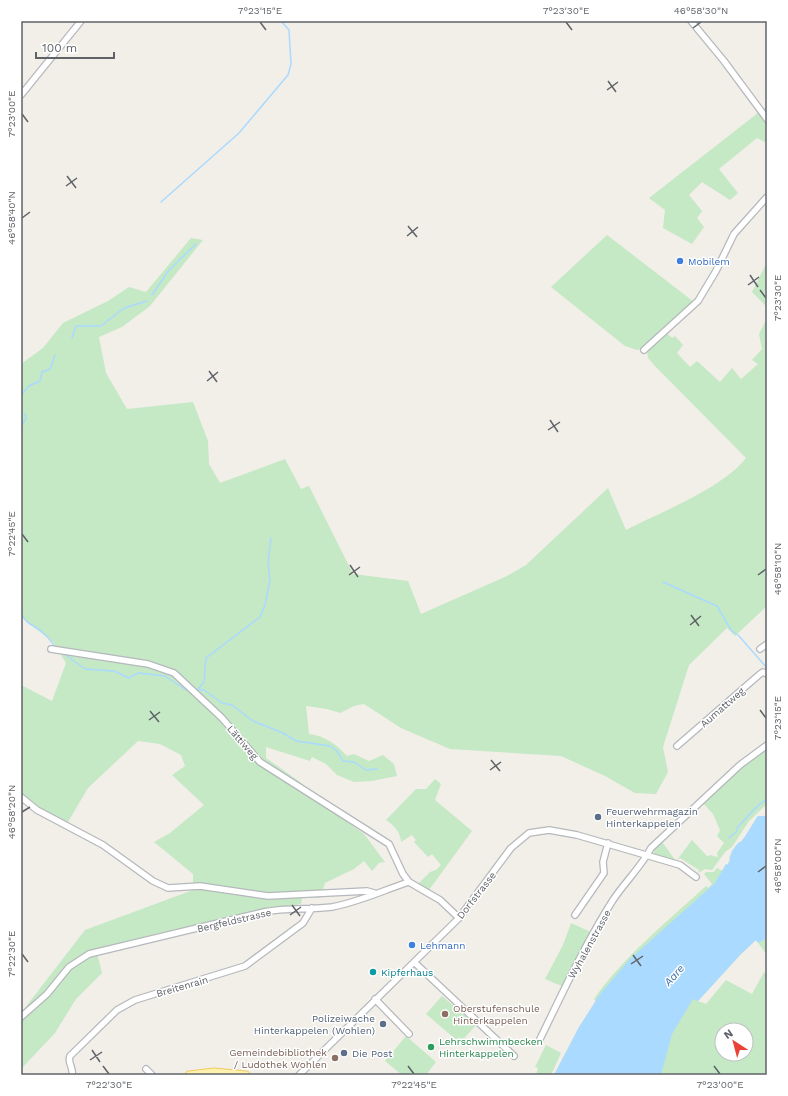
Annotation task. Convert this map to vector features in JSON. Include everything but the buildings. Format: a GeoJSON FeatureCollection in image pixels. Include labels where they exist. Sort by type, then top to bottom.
{"type":"FeatureCollection","features":[{"type":"Feature","properties":{"kind":"main road"},"geometry":{"type":"LineString","coordinates":[[189,1075],[214,1072],[246,1075]]}},
{"type":"Feature","properties":{"kind":"street"},"geometry":{"type":"LineString","coordinates":[[21,94],[81,21]]}},
{"type":"Feature","properties":{"kind":"street"},"geometry":{"type":"LineString","coordinates":[[691,21],[724,61],[767,119]]}},
{"type":"Feature","properties":{"kind":"street"},"geometry":{"type":"LineString","coordinates":[[644,350],[698,301],[715,272],[734,234],[767,197]]}},
{"type":"Feature","properties":{"kind":"street"},"geometry":{"type":"LineString","coordinates":[[760,649],[767,644]]}},
{"type":"Feature","properties":{"kind":"street","name":"Lättiweg"},"geometry":{"type":"LineString","coordinates":[[51,649],[158,666],[174,673],[191,687],[222,718],[260,762],[389,844],[403,874],[409,882]]}},
{"type":"Feature","properties":{"kind":"street","name":"Aumattweg"},"geometry":{"type":"LineString","coordinates":[[677,746],[760,674],[763,672],[767,674]]}},
{"type":"Feature","properties":{"kind":"street","name":"Wyhalenstrasse"},"geometry":{"type":"LineString","coordinates":[[540,1039],[571,976],[613,900],[652,848],[748,758],[767,745]]}},
{"type":"Feature","properties":{"kind":"street"},"geometry":{"type":"LineString","coordinates":[[21,797],[37,810],[103,845],[153,881],[168,888],[200,886],[268,896],[367,890],[374,893]]}},
{"type":"Feature","properties":{"kind":"street","name":"Dorfstrasse"},"geometry":{"type":"LineString","coordinates":[[299,1075],[459,918],[506,854],[525,836],[543,830],[555,830],[608,843],[680,865],[696,877]]}},
{"type":"Feature","properties":{"kind":"street"},"geometry":{"type":"LineString","coordinates":[[575,915],[604,873],[603,862],[608,843]]}},
{"type":"Feature","properties":{"kind":"street"},"geometry":{"type":"LineString","coordinates":[[409,882],[440,900],[459,918]]}},
{"type":"Feature","properties":{"kind":"street","name":"Bergfeldstrasse"},"geometry":{"type":"LineString","coordinates":[[21,1017],[43,999],[69,967],[89,954],[280,909],[331,907],[349,903],[409,882]]}},
{"type":"Feature","properties":{"kind":"street","name":"Breitenrain"},"geometry":{"type":"LineString","coordinates":[[72,1075],[73,1071],[69,1060],[70,1056],[122,1007],[136,1000],[245,966],[303,923],[312,908]]}},
{"type":"Feature","properties":{"kind":"street"},"geometry":{"type":"LineString","coordinates":[[414,962],[514,1056]]}},
{"type":"Feature","properties":{"kind":"street"},"geometry":{"type":"LineString","coordinates":[[375,999],[409,1034]]}},
{"type":"Feature","properties":{"kind":"street"},"geometry":{"type":"LineString","coordinates":[[146,1069],[152,1075]]}},
{"type":"Feature","properties":{"kind":"green space"},"geometry":{"type":"Polygon","coordinates":[[[767,106],[767,143],[757,138],[719,169],[738,193],[730,200],[702,182],[689,195],[702,211],[697,218],[704,227],[692,244],[663,228],[665,210],[649,198],[767,106]]]}},
{"type":"Feature","properties":{"kind":"green space"},"geometry":{"type":"Polygon","coordinates":[[[607,235],[694,302],[641,349],[637,350],[625,346],[551,287],[607,235]]]}},
{"type":"Feature","properties":{"kind":"green space"},"geometry":{"type":"Polygon","coordinates":[[[191,238],[203,240],[150,306],[122,327],[99,337],[106,373],[127,409],[193,402],[208,441],[209,464],[220,483],[285,459],[301,489],[309,486],[353,574],[408,581],[421,614],[507,576],[526,565],[608,488],[626,530],[707,489],[736,469],[746,458],[654,365],[648,358],[647,351],[667,333],[672,338],[675,336],[683,345],[677,353],[690,367],[697,361],[720,382],[732,368],[741,379],[758,364],[752,360],[762,349],[759,334],[767,318],[767,606],[735,636],[727,628],[689,665],[663,747],[668,772],[656,794],[635,793],[605,776],[561,756],[450,749],[401,728],[364,704],[354,706],[340,713],[327,709],[306,706],[309,734],[330,741],[347,756],[354,754],[369,761],[383,755],[394,764],[397,776],[372,781],[354,782],[337,775],[326,764],[312,757],[310,761],[266,747],[266,758],[300,782],[325,806],[364,834],[385,862],[379,863],[372,871],[364,861],[354,869],[325,883],[320,898],[302,898],[301,904],[159,933],[96,949],[102,973],[76,999],[55,1033],[21,1069],[21,1013],[85,930],[193,890],[193,874],[154,842],[170,833],[204,805],[172,775],[185,766],[181,755],[160,744],[138,741],[88,788],[65,827],[21,795],[21,685],[52,701],[66,663],[53,642],[21,617],[21,364],[43,348],[63,323],[108,301],[129,287],[146,292],[191,238]]]}},
{"type":"Feature","properties":{"kind":"green space"},"geometry":{"type":"Polygon","coordinates":[[[767,262],[767,307],[752,292],[767,262]]]}},
{"type":"Feature","properties":{"kind":"green space"},"geometry":{"type":"Polygon","coordinates":[[[767,748],[767,804],[749,821],[732,847],[725,852],[712,870],[705,869],[698,873],[699,870],[680,858],[677,860],[692,840],[707,856],[712,855],[718,857],[717,853],[724,843],[717,836],[720,830],[713,814],[703,803],[749,761],[767,748]]]}},
{"type":"Feature","properties":{"kind":"green space"},"geometry":{"type":"Polygon","coordinates":[[[435,779],[441,784],[435,800],[472,831],[429,890],[418,884],[430,872],[436,870],[441,865],[432,854],[428,857],[414,842],[416,840],[412,835],[401,842],[400,835],[392,824],[386,820],[416,789],[426,789],[435,779]]]}},
{"type":"Feature","properties":{"kind":"green space"},"geometry":{"type":"Polygon","coordinates":[[[767,814],[767,955],[756,940],[741,954],[698,1001],[706,1004],[726,980],[752,994],[764,972],[767,975],[767,1075],[554,1075],[579,1027],[596,1002],[594,999],[606,983],[632,954],[706,886],[708,888],[712,884],[704,874],[706,872],[714,872],[717,868],[723,871],[731,859],[729,858],[733,850],[747,835],[758,816],[765,816],[767,814]]]}},
{"type":"Feature","properties":{"kind":"green space"},"geometry":{"type":"Polygon","coordinates":[[[662,842],[676,861],[675,862],[654,855],[654,850],[662,842]]]}},
{"type":"Feature","properties":{"kind":"green space"},"geometry":{"type":"Polygon","coordinates":[[[571,923],[593,933],[564,987],[545,979],[563,945],[571,923]]]}},
{"type":"Feature","properties":{"kind":"green space"},"geometry":{"type":"Polygon","coordinates":[[[442,996],[476,1025],[460,1043],[426,1014],[442,996]]]}},
{"type":"Feature","properties":{"kind":"green space"},"geometry":{"type":"Polygon","coordinates":[[[406,1036],[436,1062],[426,1075],[402,1075],[385,1061],[406,1036]]]}},
{"type":"Feature","properties":{"kind":"green space"},"geometry":{"type":"Polygon","coordinates":[[[546,1045],[561,1053],[551,1075],[536,1075],[538,1068],[535,1067],[546,1045]]]}},
{"type":"Feature","properties":{"kind":"water","name":"Aare"},"geometry":{"type":"Polygon","coordinates":[[[767,814],[767,938],[758,943],[756,940],[741,954],[698,1001],[693,999],[672,1034],[661,1075],[554,1075],[579,1027],[600,994],[630,959],[715,883],[726,864],[728,865],[732,851],[738,843],[742,841],[758,816],[765,816],[767,814]]]}},
{"type":"Feature","properties":{"kind":"waterway"},"geometry":{"type":"LineString","coordinates":[[161,202],[239,133],[288,75],[291,64],[289,30],[281,21]]}},
{"type":"Feature","properties":{"kind":"waterway"},"geometry":{"type":"LineString","coordinates":[[152,295],[169,270],[196,244]]}},
{"type":"Feature","properties":{"kind":"waterway"},"geometry":{"type":"LineString","coordinates":[[72,338],[76,326],[101,326],[124,308],[147,301]]}},
{"type":"Feature","properties":{"kind":"waterway"},"geometry":{"type":"LineString","coordinates":[[21,395],[29,386],[40,381],[42,372],[50,369],[55,355]]}},
{"type":"Feature","properties":{"kind":"waterway"},"geometry":{"type":"LineString","coordinates":[[21,426],[26,419],[25,414]]}},
{"type":"Feature","properties":{"kind":"waterway"},"geometry":{"type":"LineString","coordinates":[[199,688],[204,682],[206,658],[260,617],[265,605],[270,580],[268,562],[271,538]]}},
{"type":"Feature","properties":{"kind":"waterway"},"geometry":{"type":"LineString","coordinates":[[663,582],[717,606],[731,630],[739,636],[767,668]]}},
{"type":"Feature","properties":{"kind":"waterway"},"geometry":{"type":"LineString","coordinates":[[21,613],[23,617],[44,634],[55,647]]}},
{"type":"Feature","properties":{"kind":"waterway"},"geometry":{"type":"LineString","coordinates":[[66,655],[85,669],[114,671],[129,678],[138,673],[165,676],[186,690],[192,691]]}},
{"type":"Feature","properties":{"kind":"waterway"},"geometry":{"type":"LineString","coordinates":[[195,689],[204,690],[222,703],[232,705],[253,721],[283,733],[296,741],[330,746],[336,750],[343,761],[354,762],[366,770],[377,769]]}},
{"type":"Feature","properties":{"kind":"waterway"},"geometry":{"type":"LineString","coordinates":[[729,838],[737,831],[737,828],[754,809],[767,799]]}},
{"type":"Feature","properties":{"kind":"place","name":"Mobilem"},"geometry":{"type":"Point","coordinates":[680,261]}},
{"type":"Feature","properties":{"kind":"place","name":"Feuerwehrmagazin Hinterkappelen"},"geometry":{"type":"Point","coordinates":[598,817]}},
{"type":"Feature","properties":{"kind":"place","name":"Lehmann"},"geometry":{"type":"Point","coordinates":[412,945]}},
{"type":"Feature","properties":{"kind":"place","name":"Kipferhaus"},"geometry":{"type":"Point","coordinates":[373,972]}},
{"type":"Feature","properties":{"kind":"place","name":"Oberstufenschule Hinterkappelen"},"geometry":{"type":"Point","coordinates":[445,1014]}},
{"type":"Feature","properties":{"kind":"place","name":"Polizeiwache Hinterkappelen (Wohlen)"},"geometry":{"type":"Point","coordinates":[383,1024]}},
{"type":"Feature","properties":{"kind":"place","name":"Lehrschwimmbecken Hinterkappelen"},"geometry":{"type":"Point","coordinates":[431,1047]}},
{"type":"Feature","properties":{"kind":"place","name":"Die Post"},"geometry":{"type":"Point","coordinates":[344,1053]}},
{"type":"Feature","properties":{"kind":"place","name":"Gemeindebibliothek / Ludothek Wohlen"},"geometry":{"type":"Point","coordinates":[335,1058]}}]}
